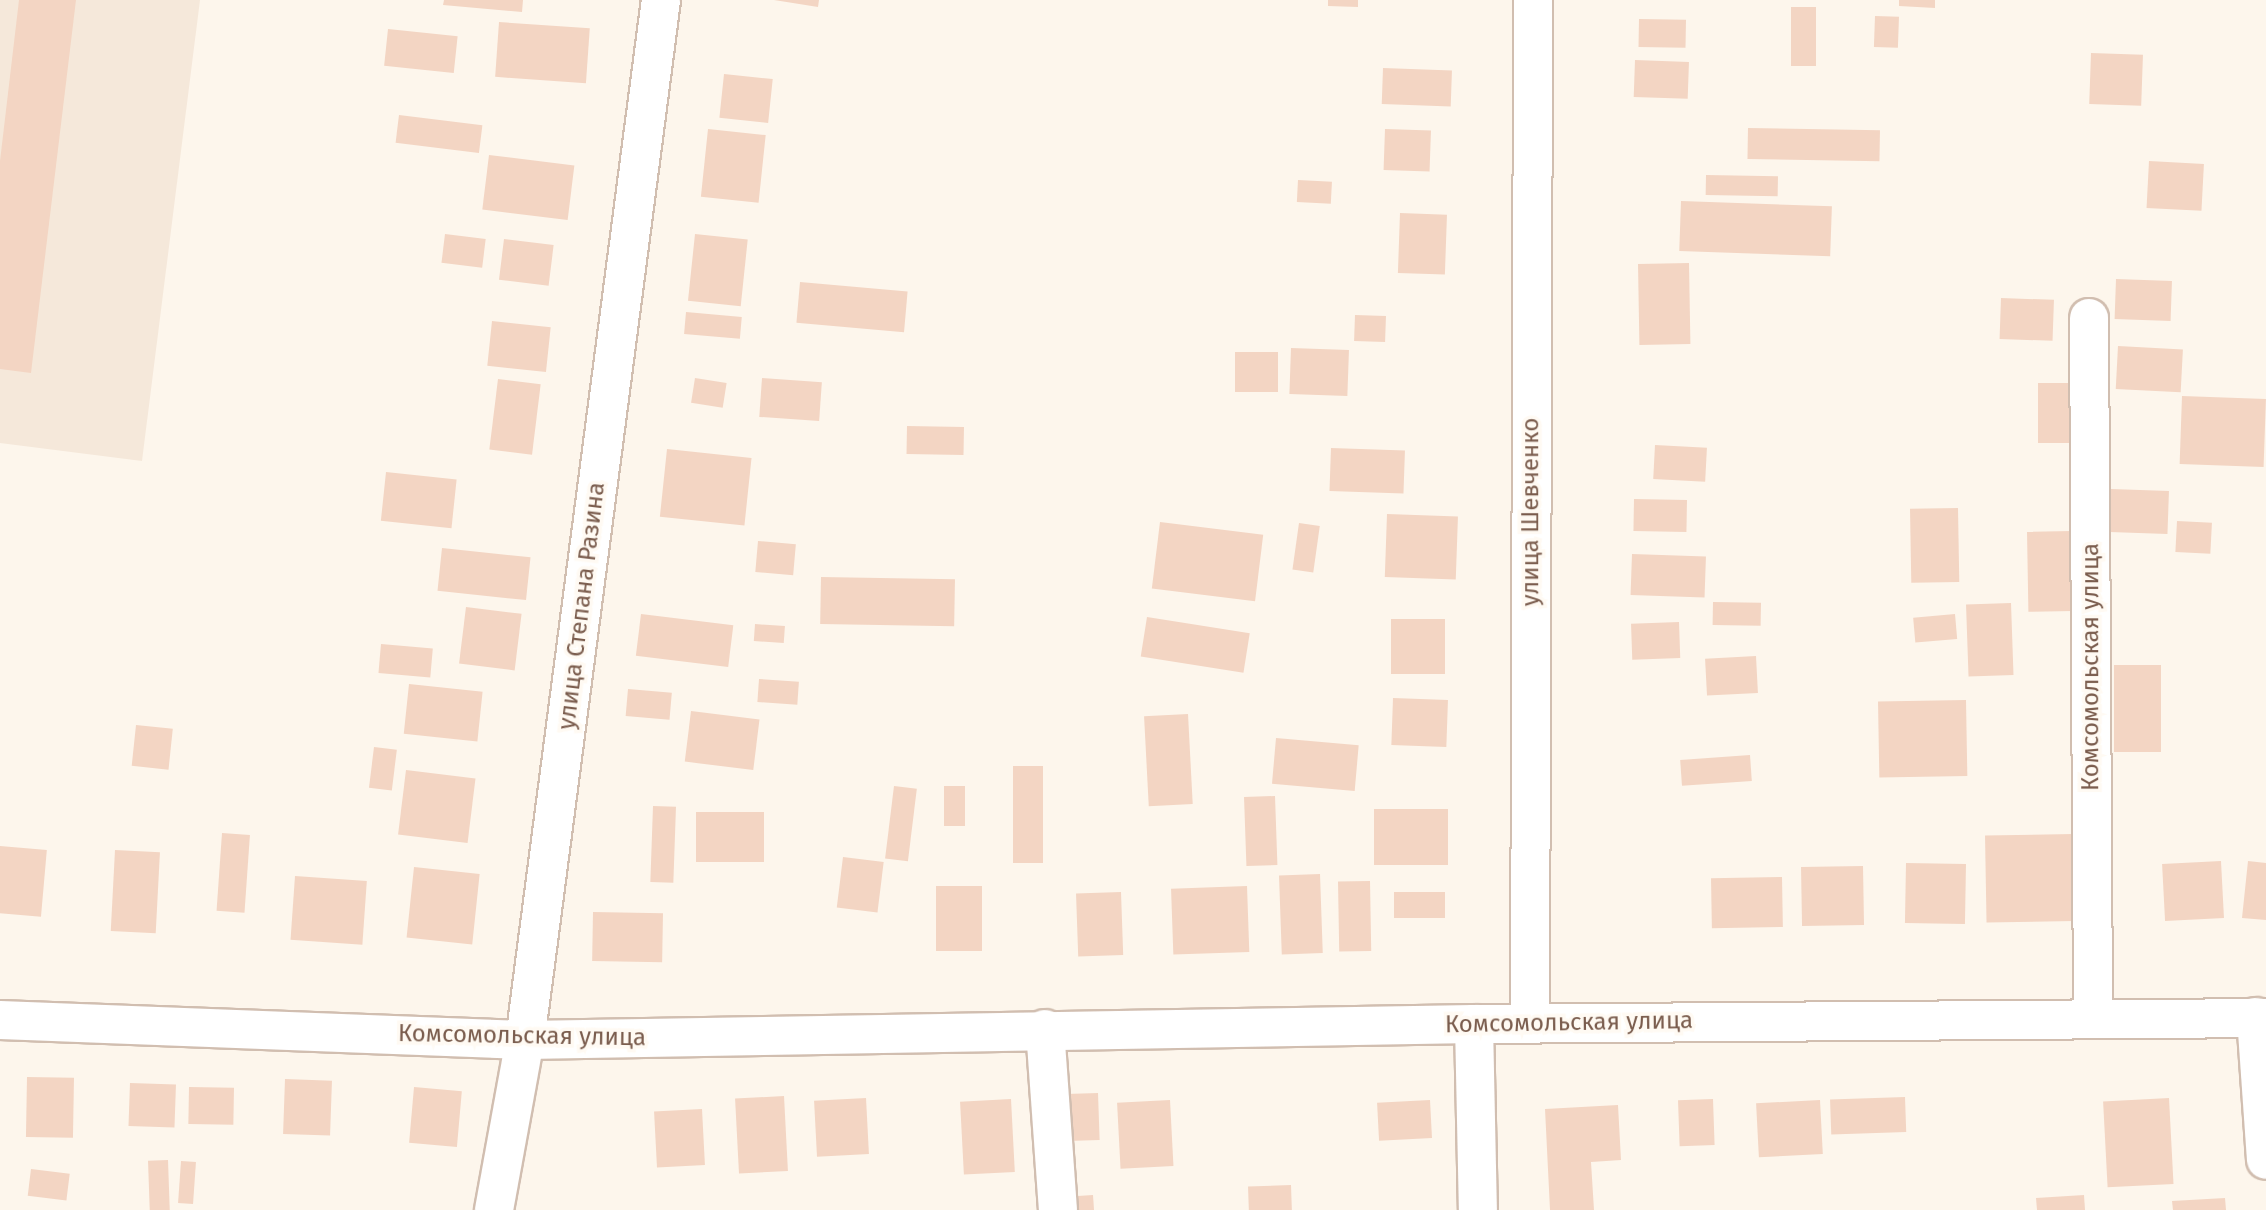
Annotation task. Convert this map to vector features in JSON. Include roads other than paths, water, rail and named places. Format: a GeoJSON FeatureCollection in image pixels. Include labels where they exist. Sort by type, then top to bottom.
{"type":"FeatureCollection","features":[{"type":"Feature","properties":{"kind":"street","name":"улица Степана Разина"},"geometry":{"type":"LineString","coordinates":[[494,1210],[525,1040],[661,0]]}},
{"type":"Feature","properties":{"kind":"street","name":"улица Шевченко"},"geometry":{"type":"LineString","coordinates":[[1530,1024],[1533,0]]}},
{"type":"Feature","properties":{"kind":"street","name":"Комсомольская улица"},"geometry":{"type":"LineString","coordinates":[[2089,318],[2093,1017]]}},
{"type":"Feature","properties":{"kind":"street","name":"Комсомольская улица"},"geometry":{"type":"LineString","coordinates":[[0,1020],[525,1040],[1045,1029],[2093,1017],[2261,1018],[2266,1160]]}},
{"type":"Feature","properties":{"kind":"street"},"geometry":{"type":"LineString","coordinates":[[1474,1024],[1478,1210]]}},
{"type":"Feature","properties":{"kind":"street"},"geometry":{"type":"LineString","coordinates":[[1045,1029],[1058,1210]]}}]}
